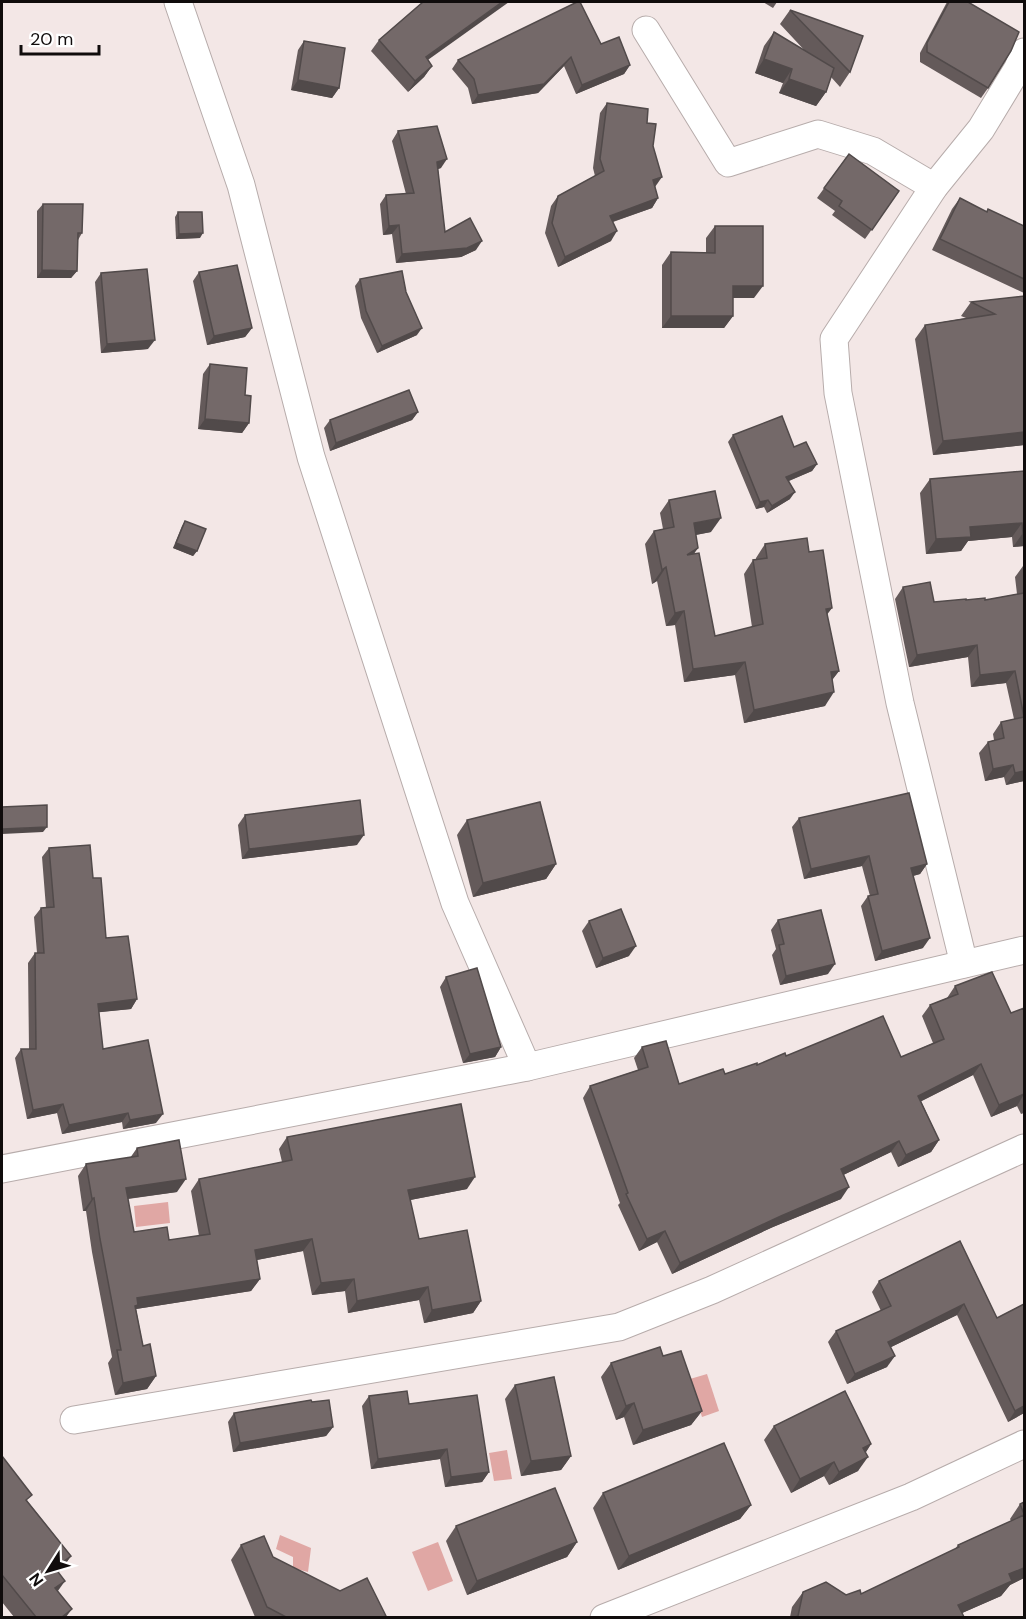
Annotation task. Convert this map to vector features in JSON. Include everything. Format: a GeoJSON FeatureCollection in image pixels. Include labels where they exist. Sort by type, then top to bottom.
{"type":"FeatureCollection","features":[{"type":"Feature","properties":{"kind":"street"},"geometry":{"type":"LineString","coordinates":[[178,2],[241,185],[310,457],[451,892],[527,1066]]}},
{"type":"Feature","properties":{"kind":"street"},"geometry":{"type":"LineString","coordinates":[[646,30],[728,163],[818,134],[873,151],[934,186]]}},
{"type":"Feature","properties":{"kind":"street"},"geometry":{"type":"LineString","coordinates":[[964,964],[900,703],[838,393],[834,339],[934,186],[981,129],[1018,68],[1024,52]]}},
{"type":"Feature","properties":{"kind":"street"},"geometry":{"type":"LineString","coordinates":[[2,1169],[527,1066],[1024,950]]}},
{"type":"Feature","properties":{"kind":"street"},"geometry":{"type":"LineString","coordinates":[[74,1420],[619,1327],[712,1290],[1024,1148]]}},
{"type":"Feature","properties":{"kind":"street"},"geometry":{"type":"LineString","coordinates":[[604,1617],[911,1497],[1024,1444]]}},
{"type":"Feature","properties":{"kind":"shaded area"},"geometry":{"type":"Polygon","coordinates":[[[168,1202],[170,1223],[136,1227],[134,1206],[168,1202]]]}},
{"type":"Feature","properties":{"kind":"shaded area"},"geometry":{"type":"Polygon","coordinates":[[[707,1374],[719,1411],[702,1417],[690,1379],[707,1374]]]}},
{"type":"Feature","properties":{"kind":"shaded area"},"geometry":{"type":"Polygon","coordinates":[[[507,1450],[512,1479],[494,1481],[489,1453],[507,1450]]]}},
{"type":"Feature","properties":{"kind":"shaded area"},"geometry":{"type":"Polygon","coordinates":[[[280,1535],[311,1548],[308,1572],[293,1568],[293,1557],[276,1549],[280,1535]]]}},
{"type":"Feature","properties":{"kind":"shaded area"},"geometry":{"type":"Polygon","coordinates":[[[438,1542],[453,1581],[428,1591],[412,1552],[438,1542]]]}},
{"type":"Feature","properties":{"kind":"building"},"geometry":{"type":"Polygon","coordinates":[[[423,2],[502,2],[426,57],[432,66],[415,81],[379,40],[423,2]]]}},
{"type":"Feature","properties":{"kind":"building"},"geometry":{"type":"Polygon","coordinates":[[[580,2],[601,44],[619,37],[630,65],[582,85],[571,57],[544,84],[478,95],[474,79],[458,60],[580,2]]]}},
{"type":"Feature","properties":{"kind":"building"},"geometry":{"type":"Polygon","coordinates":[[[949,2],[968,2],[1019,32],[1011,51],[988,88],[927,52],[927,43],[949,2]]]}},
{"type":"Feature","properties":{"kind":"building"},"geometry":{"type":"Polygon","coordinates":[[[790,10],[863,36],[850,72],[790,10]]]}},
{"type":"Feature","properties":{"kind":"building"},"geometry":{"type":"Polygon","coordinates":[[[774,32],[834,68],[826,92],[789,79],[792,69],[764,59],[774,32]]]}},
{"type":"Feature","properties":{"kind":"building"},"geometry":{"type":"Polygon","coordinates":[[[304,41],[345,48],[339,88],[298,80],[304,41]]]}},
{"type":"Feature","properties":{"kind":"building"},"geometry":{"type":"Polygon","coordinates":[[[607,103],[648,109],[647,123],[656,124],[653,146],[662,177],[653,180],[658,198],[610,216],[617,231],[565,257],[552,223],[558,196],[604,171],[600,159],[607,103]]]}},
{"type":"Feature","properties":{"kind":"building"},"geometry":{"type":"Polygon","coordinates":[[[437,126],[447,159],[437,162],[445,232],[470,218],[482,241],[467,248],[402,254],[399,225],[389,226],[386,195],[414,193],[398,131],[437,126]]]}},
{"type":"Feature","properties":{"kind":"building"},"geometry":{"type":"Polygon","coordinates":[[[849,154],[899,191],[872,230],[839,206],[842,201],[824,188],[849,154]]]}},
{"type":"Feature","properties":{"kind":"building"},"geometry":{"type":"Polygon","coordinates":[[[960,198],[987,212],[988,209],[1024,226],[1024,279],[940,239],[960,198]]]}},
{"type":"Feature","properties":{"kind":"building"},"geometry":{"type":"Polygon","coordinates":[[[43,204],[83,204],[82,233],[78,233],[77,271],[42,270],[43,204]]]}},
{"type":"Feature","properties":{"kind":"building"},"geometry":{"type":"Polygon","coordinates":[[[178,212],[202,212],[203,233],[179,234],[178,212]]]}},
{"type":"Feature","properties":{"kind":"building"},"geometry":{"type":"Polygon","coordinates":[[[715,226],[763,226],[763,286],[733,286],[733,316],[671,316],[671,252],[715,253],[715,226]]]}},
{"type":"Feature","properties":{"kind":"building"},"geometry":{"type":"Polygon","coordinates":[[[237,265],[252,328],[214,336],[199,272],[237,265]]]}},
{"type":"Feature","properties":{"kind":"building"},"geometry":{"type":"Polygon","coordinates":[[[147,269],[155,340],[107,344],[101,273],[147,269]]]}},
{"type":"Feature","properties":{"kind":"building"},"geometry":{"type":"Polygon","coordinates":[[[402,271],[406,292],[422,328],[382,346],[366,311],[360,279],[402,271]]]}},
{"type":"Feature","properties":{"kind":"building"},"geometry":{"type":"Polygon","coordinates":[[[1024,296],[1024,432],[943,441],[925,325],[995,314],[971,302],[1024,296]]]}},
{"type":"Feature","properties":{"kind":"building"},"geometry":{"type":"Polygon","coordinates":[[[210,364],[247,368],[245,395],[251,396],[249,423],[205,419],[210,364]]]}},
{"type":"Feature","properties":{"kind":"building"},"geometry":{"type":"Polygon","coordinates":[[[409,390],[418,412],[336,443],[330,420],[409,390]]]}},
{"type":"Feature","properties":{"kind":"building"},"geometry":{"type":"Polygon","coordinates":[[[782,416],[794,447],[806,442],[817,464],[786,477],[795,492],[772,506],[768,500],[760,502],[733,435],[782,416]]]}},
{"type":"Feature","properties":{"kind":"building"},"geometry":{"type":"Polygon","coordinates":[[[1024,471],[1024,533],[1022,523],[970,527],[971,537],[936,539],[930,479],[1024,471]]]}},
{"type":"Feature","properties":{"kind":"building"},"geometry":{"type":"Polygon","coordinates":[[[715,491],[721,518],[694,523],[698,548],[687,555],[699,553],[715,636],[763,624],[753,560],[767,558],[765,544],[807,538],[809,552],[823,550],[832,608],[826,609],[839,671],[831,672],[834,692],[754,710],[745,662],[693,669],[684,611],[675,613],[666,567],[662,570],[654,531],[674,527],[669,500],[715,491]]]}},
{"type":"Feature","properties":{"kind":"building"},"geometry":{"type":"Polygon","coordinates":[[[185,521],[206,529],[197,551],[176,543],[185,521]]]}},
{"type":"Feature","properties":{"kind":"building"},"geometry":{"type":"Polygon","coordinates":[[[930,582],[934,602],[985,598],[985,600],[1024,593],[1024,717],[1015,671],[980,675],[977,645],[917,655],[903,587],[930,582]]]}},
{"type":"Feature","properties":{"kind":"building"},"geometry":{"type":"Polygon","coordinates":[[[1024,717],[1024,771],[1015,773],[1013,765],[993,769],[988,742],[1004,738],[1001,722],[1024,717]]]}},
{"type":"Feature","properties":{"kind":"building"},"geometry":{"type":"Polygon","coordinates":[[[909,793],[927,864],[911,868],[930,938],[882,951],[868,896],[878,894],[869,856],[811,869],[799,818],[909,793]]]}},
{"type":"Feature","properties":{"kind":"building"},"geometry":{"type":"Polygon","coordinates":[[[360,800],[364,835],[249,849],[245,815],[360,800]]]}},
{"type":"Feature","properties":{"kind":"building"},"geometry":{"type":"Polygon","coordinates":[[[540,802],[556,864],[483,883],[467,820],[540,802]]]}},
{"type":"Feature","properties":{"kind":"building"},"geometry":{"type":"Polygon","coordinates":[[[47,805],[47,827],[2,829],[2,807],[47,805]]]}},
{"type":"Feature","properties":{"kind":"building"},"geometry":{"type":"Polygon","coordinates":[[[90,845],[93,878],[101,878],[106,938],[128,936],[137,999],[98,1004],[103,1049],[148,1040],[163,1114],[130,1120],[128,1113],[69,1125],[63,1104],[33,1110],[21,1049],[36,1049],[35,953],[44,953],[41,908],[54,907],[49,848],[90,845]]]}},
{"type":"Feature","properties":{"kind":"building"},"geometry":{"type":"Polygon","coordinates":[[[621,909],[636,946],[603,958],[589,921],[621,909]]]}},
{"type":"Feature","properties":{"kind":"building"},"geometry":{"type":"Polygon","coordinates":[[[821,910],[835,964],[786,976],[779,945],[784,944],[778,920],[821,910]]]}},
{"type":"Feature","properties":{"kind":"building"},"geometry":{"type":"Polygon","coordinates":[[[477,968],[501,1047],[470,1054],[446,977],[477,968]]]}},
{"type":"Feature","properties":{"kind":"building"},"geometry":{"type":"Polygon","coordinates":[[[992,972],[1011,1013],[1024,1008],[1024,1094],[999,1105],[981,1064],[918,1096],[939,1140],[906,1155],[899,1141],[841,1169],[849,1187],[680,1263],[665,1231],[647,1239],[626,1194],[628,1193],[590,1086],[648,1067],[642,1047],[666,1041],[679,1084],[723,1069],[725,1074],[757,1063],[757,1065],[785,1053],[786,1056],[883,1016],[901,1057],[944,1039],[930,1005],[958,994],[955,986],[992,972]]]}},
{"type":"Feature","properties":{"kind":"building"},"geometry":{"type":"Polygon","coordinates":[[[461,1104],[475,1177],[408,1190],[419,1239],[467,1230],[481,1301],[432,1310],[428,1287],[357,1301],[354,1279],[321,1283],[312,1239],[255,1250],[260,1279],[137,1298],[138,1305],[135,1306],[143,1346],[150,1344],[156,1376],[123,1383],[117,1350],[121,1350],[86,1164],[138,1156],[137,1148],[179,1140],[186,1179],[126,1188],[134,1232],[167,1227],[169,1240],[210,1234],[199,1179],[292,1160],[287,1137],[461,1104]]]}},
{"type":"Feature","properties":{"kind":"building"},"geometry":{"type":"Polygon","coordinates":[[[960,1241],[997,1318],[1024,1304],[1024,1406],[1015,1411],[964,1304],[888,1342],[895,1356],[855,1374],[836,1331],[891,1306],[879,1281],[960,1241]]]}},
{"type":"Feature","properties":{"kind":"building"},"geometry":{"type":"Polygon","coordinates":[[[660,1347],[663,1356],[681,1351],[702,1411],[643,1430],[634,1403],[626,1406],[611,1363],[660,1347]]]}},
{"type":"Feature","properties":{"kind":"building"},"geometry":{"type":"Polygon","coordinates":[[[554,1377],[571,1456],[531,1461],[515,1385],[554,1377]]]}},
{"type":"Feature","properties":{"kind":"building"},"geometry":{"type":"Polygon","coordinates":[[[407,1391],[409,1404],[477,1395],[489,1472],[451,1477],[447,1449],[378,1459],[369,1396],[407,1391]]]}},
{"type":"Feature","properties":{"kind":"building"},"geometry":{"type":"Polygon","coordinates":[[[845,1391],[871,1444],[863,1448],[868,1457],[839,1472],[834,1462],[800,1479],[774,1426],[845,1391]]]}},
{"type":"Feature","properties":{"kind":"building"},"geometry":{"type":"Polygon","coordinates":[[[311,1400],[312,1402],[329,1400],[333,1427],[240,1443],[234,1413],[311,1400]]]}},
{"type":"Feature","properties":{"kind":"building"},"geometry":{"type":"Polygon","coordinates":[[[724,1443],[751,1505],[629,1556],[603,1493],[724,1443]]]}},
{"type":"Feature","properties":{"kind":"building"},"geometry":{"type":"Polygon","coordinates":[[[2,1456],[32,1495],[26,1500],[71,1556],[55,1568],[65,1581],[55,1588],[72,1609],[62,1617],[36,1617],[2,1575],[2,1456]]]}},
{"type":"Feature","properties":{"kind":"building"},"geometry":{"type":"Polygon","coordinates":[[[555,1488],[577,1542],[477,1581],[456,1526],[555,1488]]]}},
{"type":"Feature","properties":{"kind":"building"},"geometry":{"type":"Polygon","coordinates":[[[1024,1502],[1024,1514],[1020,1504],[1024,1502]]]}},
{"type":"Feature","properties":{"kind":"building"},"geometry":{"type":"Polygon","coordinates":[[[1024,1515],[1024,1568],[1009,1574],[1012,1581],[958,1605],[964,1617],[795,1617],[798,1616],[803,1592],[826,1582],[846,1595],[860,1590],[861,1594],[1024,1515]]]}},
{"type":"Feature","properties":{"kind":"building"},"geometry":{"type":"Polygon","coordinates":[[[264,1536],[273,1557],[340,1591],[367,1578],[386,1616],[286,1617],[267,1607],[241,1545],[264,1536]]]}}]}
